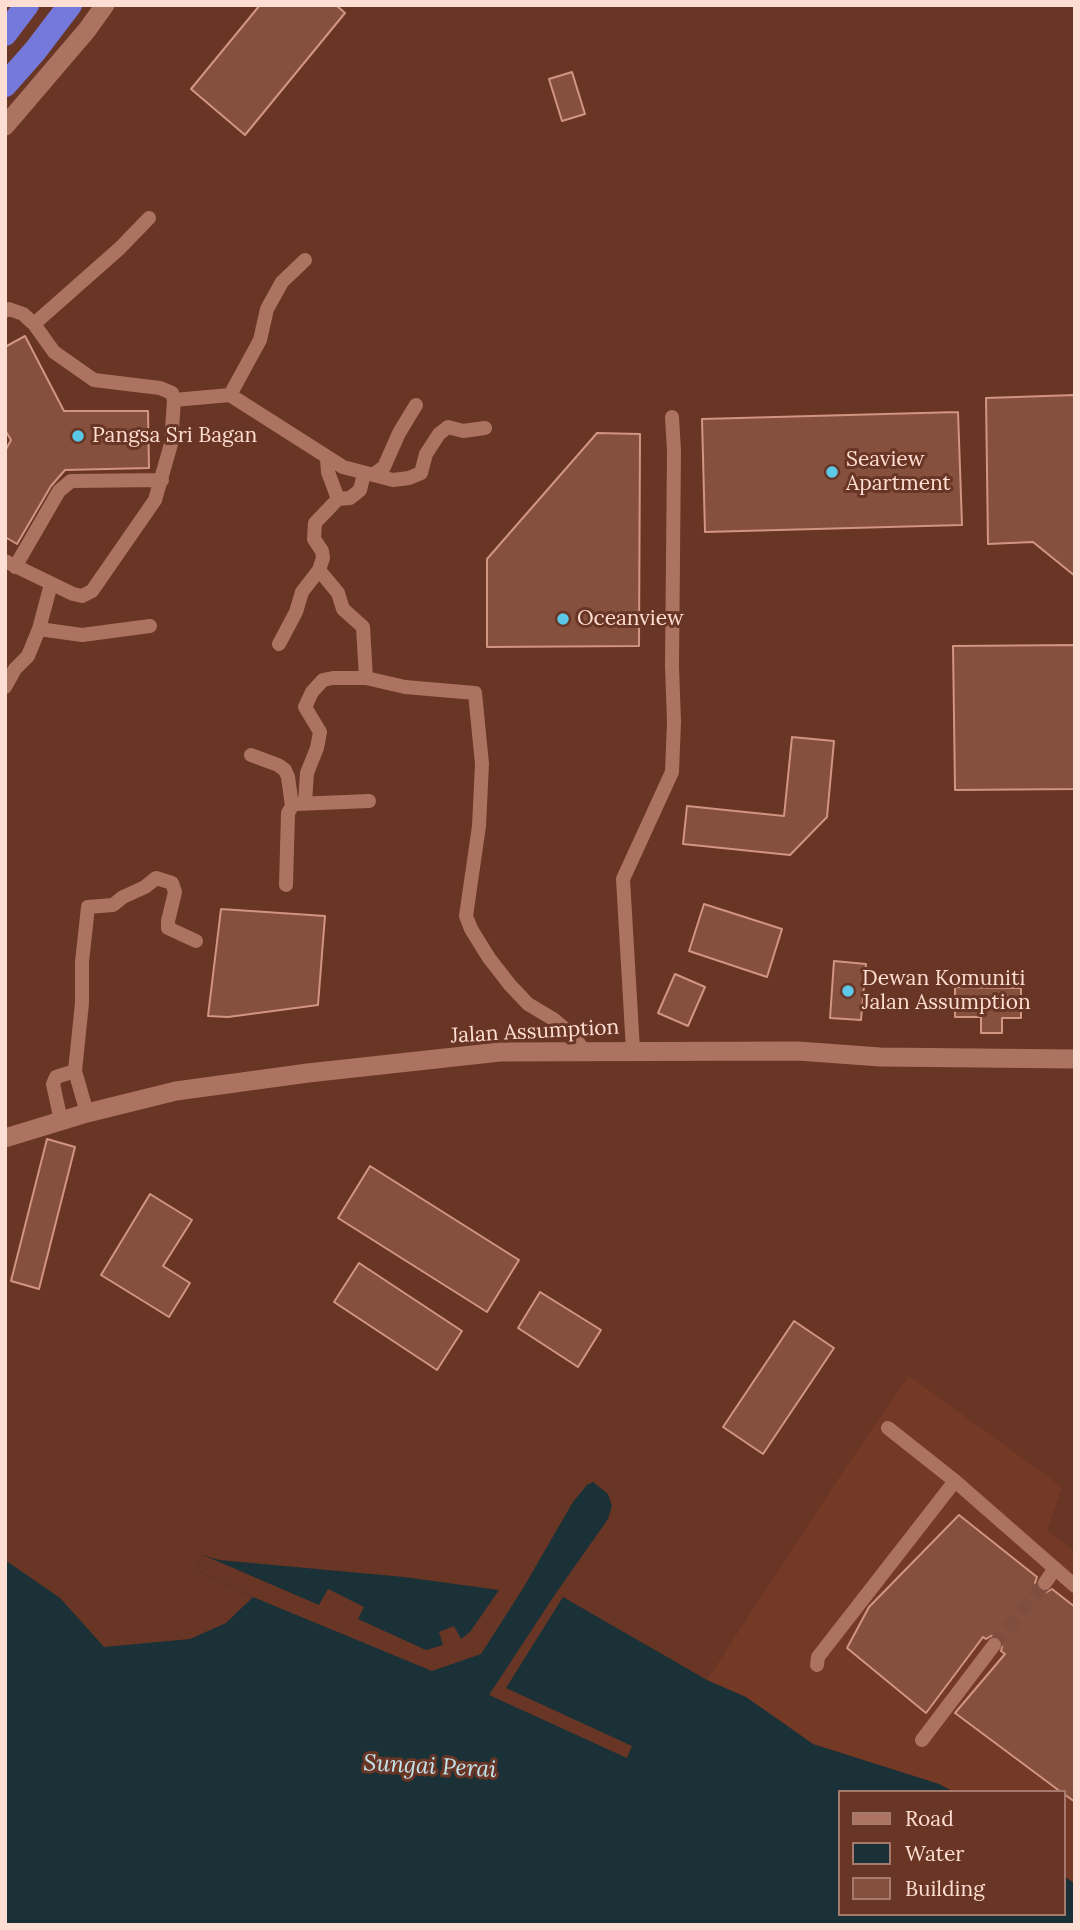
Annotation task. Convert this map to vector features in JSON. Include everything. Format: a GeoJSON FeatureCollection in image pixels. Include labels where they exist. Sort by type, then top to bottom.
{"type":"FeatureCollection","features":[{"type":"Feature","properties":{"kind":"highway"},"geometry":{"type":"LineString","coordinates":[[9,30],[27,5]]}},
{"type":"Feature","properties":{"kind":"highway"},"geometry":{"type":"LineString","coordinates":[[5,85],[36,51],[70,5]]}},
{"type":"Feature","properties":{"kind":"street"},"geometry":{"type":"LineString","coordinates":[[5,126],[105,5]]}},
{"type":"Feature","properties":{"kind":"street"},"geometry":{"type":"LineString","coordinates":[[34,324],[120,248],[149,218]]}},
{"type":"Feature","properties":{"kind":"street"},"geometry":{"type":"LineString","coordinates":[[230,396],[260,340],[267,309],[282,282],[305,260]]}},
{"type":"Feature","properties":{"kind":"street"},"geometry":{"type":"LineString","coordinates":[[5,311],[9,309],[23,314],[34,324],[54,352],[94,380],[160,388],[172,393],[174,400],[171,444],[162,480],[155,500],[92,592],[82,596],[10,564],[59,491],[71,481],[162,480]]}},
{"type":"Feature","properties":{"kind":"street"},"geometry":{"type":"LineString","coordinates":[[174,400],[230,396],[343,467],[393,480],[421,473],[426,454],[439,434],[448,427],[463,431],[485,428]]}},
{"type":"Feature","properties":{"kind":"street"},"geometry":{"type":"LineString","coordinates":[[279,644],[296,612],[302,592],[319,570],[323,558],[314,539],[315,523],[338,499],[350,498],[360,490],[369,474],[384,467],[399,433],[416,405]]}},
{"type":"Feature","properties":{"kind":"street"},"geometry":{"type":"LineString","coordinates":[[633,1050],[623,878],[672,772],[672,417]]}},
{"type":"Feature","properties":{"kind":"street"},"geometry":{"type":"LineString","coordinates":[[327,458],[328,472],[338,499]]}},
{"type":"Feature","properties":{"kind":"street"},"geometry":{"type":"LineString","coordinates":[[319,570],[338,593],[343,609],[363,627],[366,678]]}},
{"type":"Feature","properties":{"kind":"street"},"geometry":{"type":"LineString","coordinates":[[5,687],[10,667],[28,656],[39,629],[51,584]]}},
{"type":"Feature","properties":{"kind":"street"},"geometry":{"type":"LineString","coordinates":[[39,629],[82,635],[150,626]]}},
{"type":"Feature","properties":{"kind":"street"},"geometry":{"type":"LineString","coordinates":[[286,884],[288,813],[298,804],[320,732],[305,707],[312,692],[323,680],[366,678],[405,687],[475,693],[482,764],[479,826],[466,916],[483,948],[510,985],[528,1004],[553,1019],[576,1038],[583,1051]]}},
{"type":"Feature","properties":{"kind":"street"},"geometry":{"type":"LineString","coordinates":[[251,755],[285,770],[298,804]]}},
{"type":"Feature","properties":{"kind":"street"},"geometry":{"type":"LineString","coordinates":[[298,804],[369,801]]}},
{"type":"Feature","properties":{"kind":"street"},"geometry":{"type":"LineString","coordinates":[[88,1113],[75,1071],[88,907],[113,905],[156,878],[172,883],[175,892],[168,928],[196,940]]}},
{"type":"Feature","properties":{"kind":"street","name":"Jalan Assumption"},"geometry":{"type":"LineString","coordinates":[[5,1138],[88,1113],[176,1091],[500,1052],[798,1051],[880,1057],[1075,1059]]}},
{"type":"Feature","properties":{"kind":"street"},"geometry":{"type":"LineString","coordinates":[[61,1121],[54,1084],[56,1077],[75,1071]]}},
{"type":"Feature","properties":{"kind":"street"},"geometry":{"type":"LineString","coordinates":[[888,1428],[955,1481],[1075,1586]]}},
{"type":"Feature","properties":{"kind":"street"},"geometry":{"type":"LineString","coordinates":[[817,1665],[818,1657],[955,1481]]}},
{"type":"Feature","properties":{"kind":"street"},"geometry":{"type":"LineString","coordinates":[[1045,1583],[1055,1568]]}},
{"type":"Feature","properties":{"kind":"street"},"geometry":{"type":"LineString","coordinates":[[922,1740],[993,1645]]}},
{"type":"Feature","properties":{"kind":"shaded area"},"geometry":{"type":"Polygon","coordinates":[[[909,1376],[1062,1487],[1047,1530],[1075,1552],[1075,1884],[1066,1877],[1066,1790],[950,1790],[939,1784],[813,1744],[767,1711],[707,1680],[844,1470],[909,1376]]]}},
{"type":"Feature","properties":{"kind":"water","name":"Sungai Perai"},"geometry":{"type":"Polygon","coordinates":[[[593,1482],[608,1494],[612,1506],[608,1519],[556,1593],[707,1680],[746,1697],[813,1744],[939,1784],[950,1790],[838,1790],[838,1916],[1066,1916],[1066,1877],[1075,1884],[1075,1925],[5,1925],[5,1560],[60,1598],[104,1647],[190,1639],[226,1623],[253,1597],[197,1570],[203,1555],[219,1560],[404,1577],[499,1590],[522,1590],[573,1502],[587,1485],[593,1482]]]}},
{"type":"Feature","properties":{"kind":"pier"},"geometry":{"type":"Polygon","coordinates":[[[203,1555],[319,1605],[328,1589],[364,1607],[358,1619],[426,1650],[443,1645],[439,1632],[454,1626],[461,1639],[470,1632],[499,1590],[522,1590],[481,1654],[432,1671],[253,1597],[197,1570],[203,1555]]]}},
{"type":"Feature","properties":{"kind":"pier"},"geometry":{"type":"Polygon","coordinates":[[[556,1593],[563,1597],[506,1688],[632,1746],[627,1758],[489,1695],[556,1593]]]}},
{"type":"Feature","properties":{"kind":"building"},"geometry":{"type":"Polygon","coordinates":[[[260,5],[336,5],[345,13],[245,135],[191,89],[260,5]]]}},
{"type":"Feature","properties":{"kind":"building"},"geometry":{"type":"Polygon","coordinates":[[[572,72],[585,114],[562,121],[549,79],[572,72]]]}},
{"type":"Feature","properties":{"kind":"building","name":"Pangsa Sri Bagan"},"geometry":{"type":"Polygon","coordinates":[[[25,336],[64,411],[148,411],[149,468],[65,470],[51,486],[17,544],[5,537],[5,451],[11,440],[5,430],[5,347],[25,336]]]}},
{"type":"Feature","properties":{"kind":"building"},"geometry":{"type":"Polygon","coordinates":[[[1075,395],[1075,576],[1033,542],[988,544],[986,398],[1075,395]]]}},
{"type":"Feature","properties":{"kind":"building","name":"Seaview Apartment"},"geometry":{"type":"Polygon","coordinates":[[[958,412],[962,525],[705,532],[702,419],[958,412]]]}},
{"type":"Feature","properties":{"kind":"building"},"geometry":{"type":"Polygon","coordinates":[[[597,433],[640,434],[639,646],[487,647],[487,559],[597,433]]]}},
{"type":"Feature","properties":{"kind":"building"},"geometry":{"type":"Polygon","coordinates":[[[1075,645],[1075,789],[955,790],[953,646],[1075,645]]]}},
{"type":"Feature","properties":{"kind":"building"},"geometry":{"type":"Polygon","coordinates":[[[792,737],[834,741],[827,817],[790,855],[683,844],[687,806],[784,816],[792,737]]]}},
{"type":"Feature","properties":{"kind":"building"},"geometry":{"type":"Polygon","coordinates":[[[704,904],[782,929],[767,977],[689,951],[704,904]]]}},
{"type":"Feature","properties":{"kind":"building"},"geometry":{"type":"Polygon","coordinates":[[[221,909],[325,916],[318,1005],[228,1017],[208,1016],[221,909]]]}},
{"type":"Feature","properties":{"kind":"building","name":"Dewan Komuniti Jalan Assumption"},"geometry":{"type":"Polygon","coordinates":[[[834,961],[866,964],[861,1020],[830,1018],[834,961]]]}},
{"type":"Feature","properties":{"kind":"building"},"geometry":{"type":"Polygon","coordinates":[[[675,974],[705,987],[688,1026],[658,1013],[675,974]]]}},
{"type":"Feature","properties":{"kind":"building"},"geometry":{"type":"Polygon","coordinates":[[[955,987],[1021,988],[1021,1018],[1002,1018],[1002,1033],[981,1033],[981,1017],[955,1017],[955,987]]]}},
{"type":"Feature","properties":{"kind":"building"},"geometry":{"type":"Polygon","coordinates":[[[47,1139],[75,1147],[39,1289],[11,1281],[47,1139]]]}},
{"type":"Feature","properties":{"kind":"building"},"geometry":{"type":"Polygon","coordinates":[[[370,1166],[519,1260],[487,1312],[338,1218],[370,1166]]]}},
{"type":"Feature","properties":{"kind":"building"},"geometry":{"type":"Polygon","coordinates":[[[150,1194],[192,1220],[163,1266],[190,1283],[169,1317],[101,1275],[150,1194]]]}},
{"type":"Feature","properties":{"kind":"building"},"geometry":{"type":"Polygon","coordinates":[[[359,1263],[462,1331],[437,1370],[334,1302],[359,1263]]]}},
{"type":"Feature","properties":{"kind":"building"},"geometry":{"type":"Polygon","coordinates":[[[540,1292],[601,1330],[578,1367],[518,1328],[540,1292]]]}},
{"type":"Feature","properties":{"kind":"building"},"geometry":{"type":"Polygon","coordinates":[[[794,1321],[834,1348],[763,1454],[723,1427],[794,1321]]]}},
{"type":"Feature","properties":{"kind":"building"},"geometry":{"type":"Polygon","coordinates":[[[959,1515],[1037,1577],[1035,1583],[1039,1591],[1045,1593],[1052,1589],[1075,1607],[1075,1802],[1066,1795],[1066,1790],[1058,1790],[955,1713],[1005,1654],[1001,1651],[1003,1642],[999,1637],[983,1637],[926,1713],[847,1648],[869,1607],[959,1515]]]}},
{"type":"Feature","properties":{"kind":"tunnel"},"geometry":{"type":"LineString","coordinates":[[994,1645],[1045,1583]]}},
{"type":"Feature","properties":{"kind":"place","name":"Pangsa Sri Bagan"},"geometry":{"type":"Point","coordinates":[78,436]}},
{"type":"Feature","properties":{"kind":"place","name":"Seaview Apartment"},"geometry":{"type":"Point","coordinates":[832,472]}},
{"type":"Feature","properties":{"kind":"place","name":"Oceanview"},"geometry":{"type":"Point","coordinates":[563,619]}},
{"type":"Feature","properties":{"kind":"place","name":"Dewan Komuniti Jalan Assumption"},"geometry":{"type":"Point","coordinates":[848,991]}}]}
